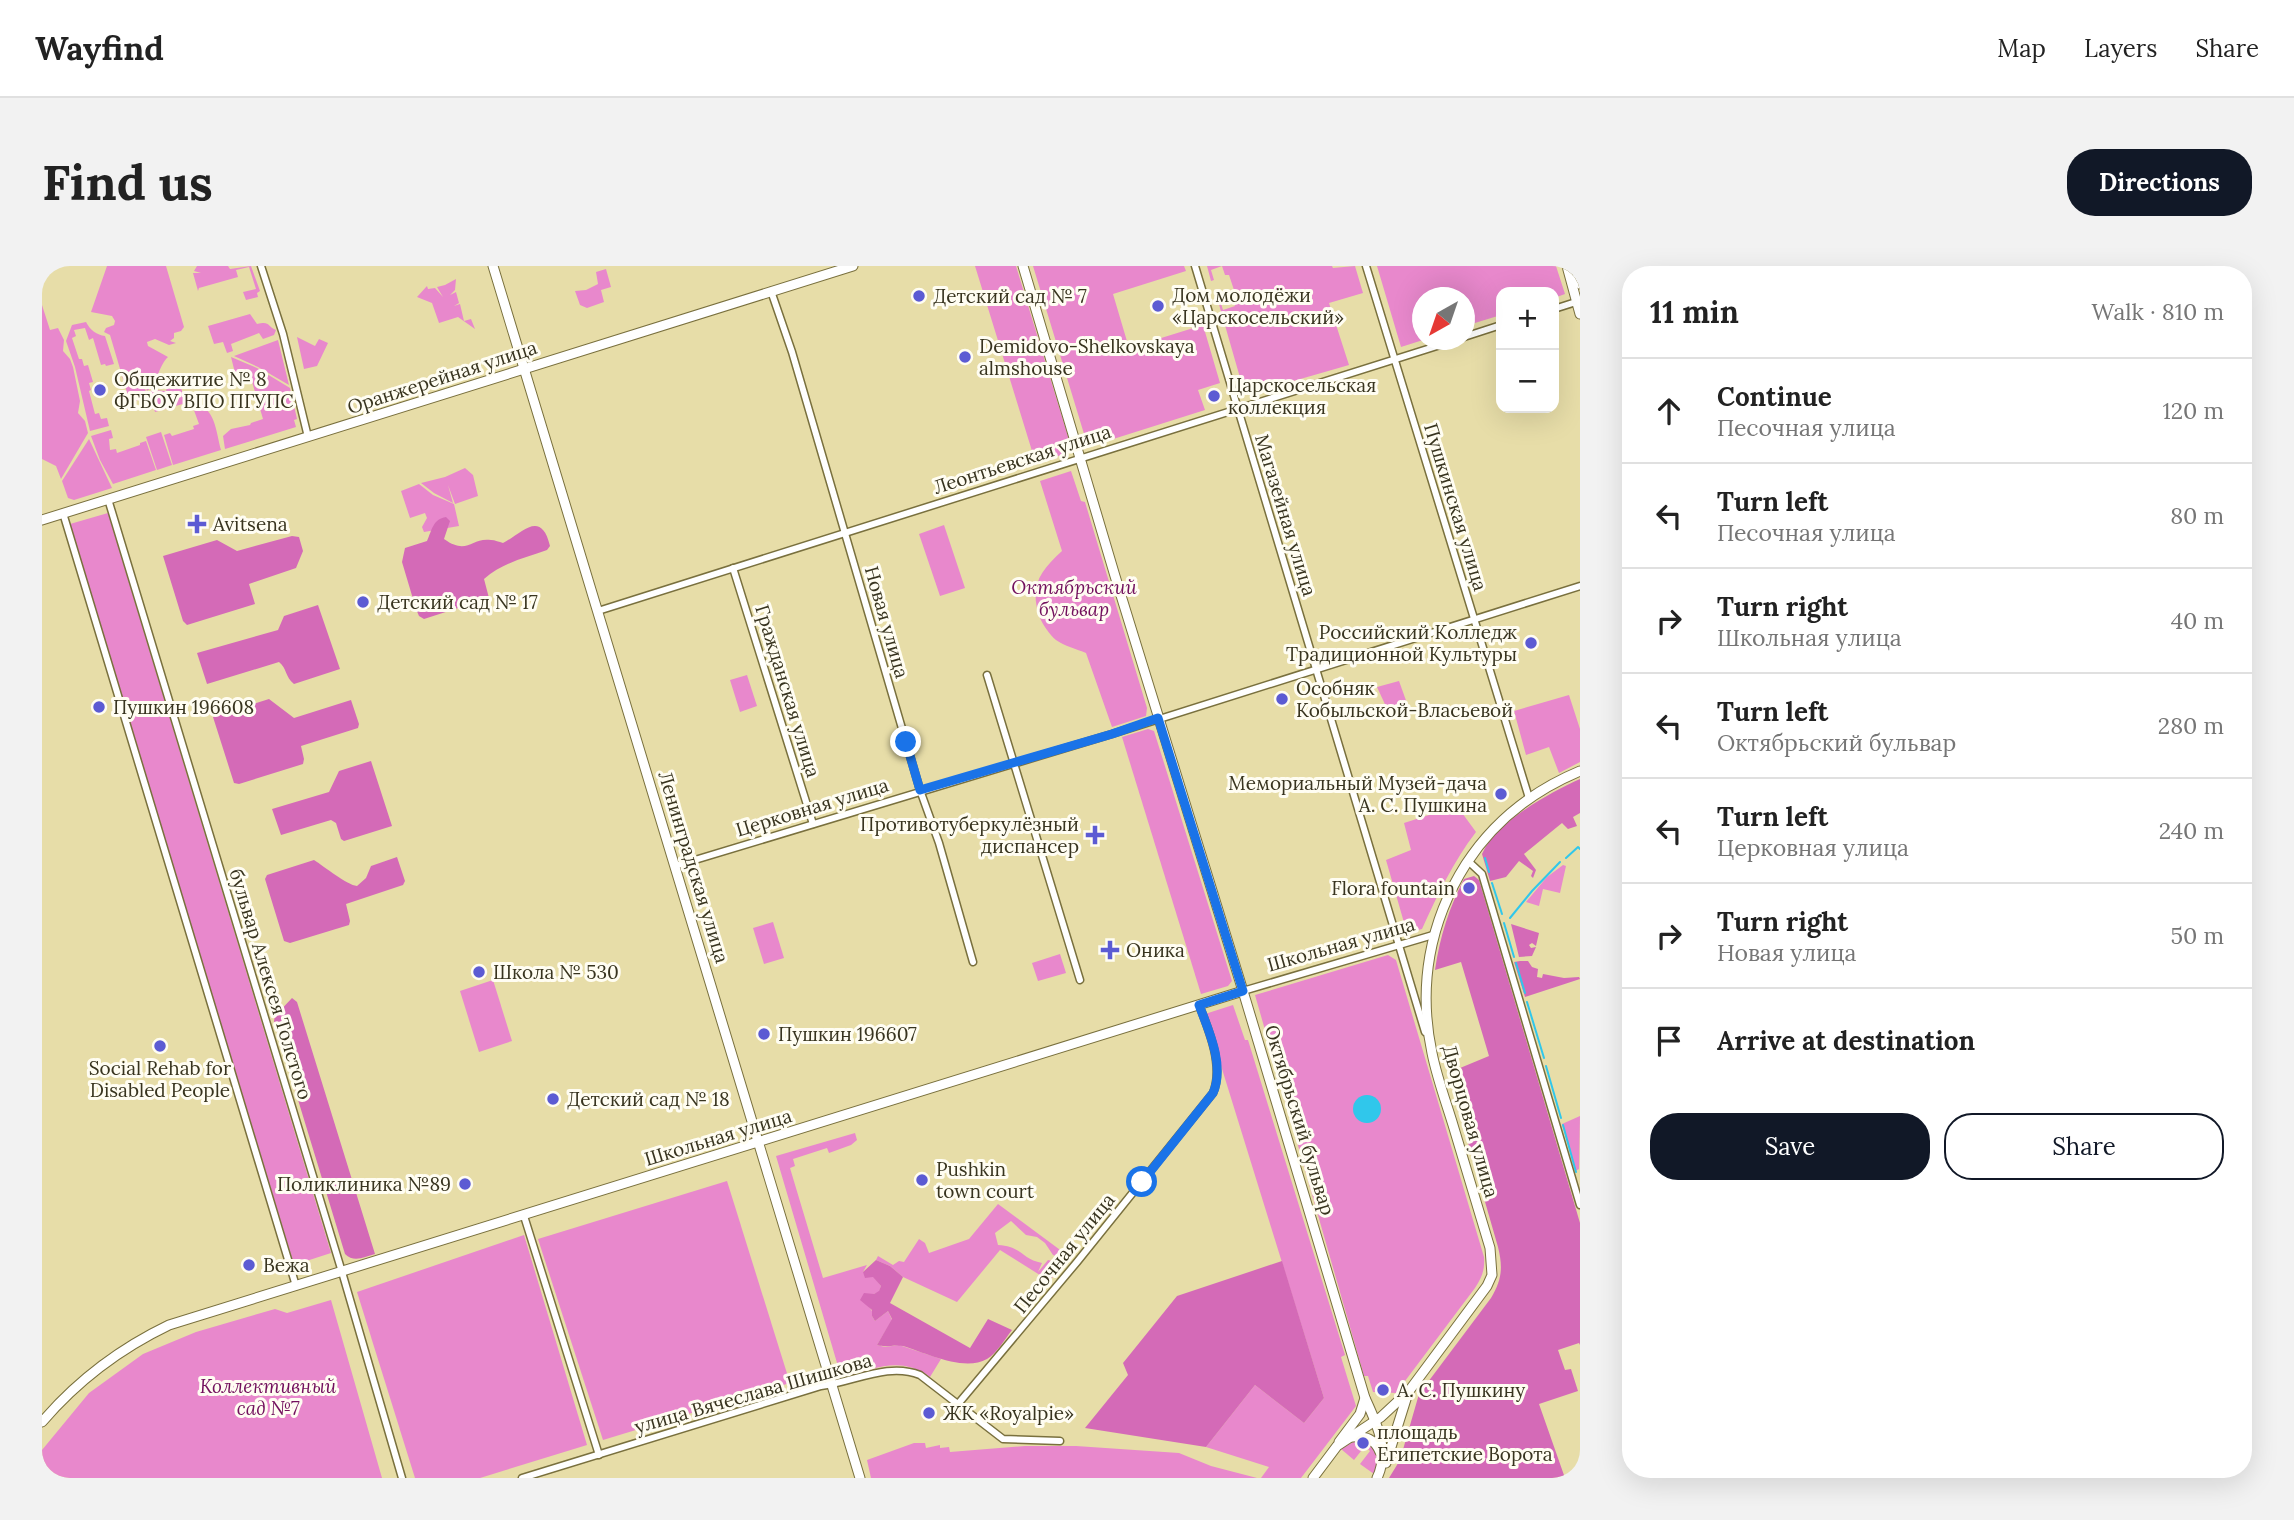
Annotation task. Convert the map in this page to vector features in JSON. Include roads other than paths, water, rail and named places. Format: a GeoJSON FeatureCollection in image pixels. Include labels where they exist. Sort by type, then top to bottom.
{"type":"FeatureCollection","features":[{"type":"Feature","properties":{"kind":"street"},"geometry":{"type":"LineString","coordinates":[[261,266],[283,334],[308,437]]}},
{"type":"Feature","properties":{"kind":"street"},"geometry":{"type":"LineString","coordinates":[[267,266],[267,282]]}},
{"type":"Feature","properties":{"kind":"street","name":"Ленинградская улица"},"geometry":{"type":"LineString","coordinates":[[494,266],[860,1478]]}},
{"type":"Feature","properties":{"kind":"street","name":"Оранжерейная улица"},"geometry":{"type":"LineString","coordinates":[[42,520],[853,266]]}},
{"type":"Feature","properties":{"kind":"street","name":"Октябрьский бульвар"},"geometry":{"type":"LineString","coordinates":[[1023,266],[1365,1398],[1376,1421]]}},
{"type":"Feature","properties":{"kind":"street","name":"Магазейная улица"},"geometry":{"type":"LineString","coordinates":[[1195,266],[1432,1054]]}},
{"type":"Feature","properties":{"kind":"street","name":"Пушкинская улица"},"geometry":{"type":"LineString","coordinates":[[1366,266],[1529,798]]}},
{"type":"Feature","properties":{"kind":"street"},"geometry":{"type":"LineString","coordinates":[[1567,266],[1580,314]]}},
{"type":"Feature","properties":{"kind":"street"},"geometry":{"type":"LineString","coordinates":[[1574,266],[1580,284]]}},
{"type":"Feature","properties":{"kind":"street","name":"Новая улица"},"geometry":{"type":"LineString","coordinates":[[771,291],[792,352],[973,962]]}},
{"type":"Feature","properties":{"kind":"street"},"geometry":{"type":"LineString","coordinates":[[1559,307],[1578,301]]}},
{"type":"Feature","properties":{"kind":"street"},"geometry":{"type":"LineString","coordinates":[[1475,334],[1496,327]]}},
{"type":"Feature","properties":{"kind":"street","name":"Леонтьевская улица"},"geometry":{"type":"LineString","coordinates":[[598,611],[1424,350]]}},
{"type":"Feature","properties":{"kind":"street","name":"бульвар Алексея Толстого"},"geometry":{"type":"LineString","coordinates":[[108,499],[402,1478]]}},
{"type":"Feature","properties":{"kind":"street"},"geometry":{"type":"LineString","coordinates":[[63,513],[296,1286]]}},
{"type":"Feature","properties":{"kind":"street","name":"Гражданская улица"},"geometry":{"type":"LineString","coordinates":[[733,568],[813,824]]}},
{"type":"Feature","properties":{"kind":"street","name":"Церковная улица"},"geometry":{"type":"LineString","coordinates":[[675,866],[1580,586]]}},
{"type":"Feature","properties":{"kind":"street"},"geometry":{"type":"LineString","coordinates":[[987,675],[1080,980]]}},
{"type":"Feature","properties":{"kind":"street","name":"Дворцовая улица"},"geometry":{"type":"LineString","coordinates":[[1409,1391],[1483,1292],[1492,1275],[1490,1248],[1432,1054],[1426,1013],[1426,972],[1433,935],[1450,894],[1485,837],[1529,798],[1580,771]]}},
{"type":"Feature","properties":{"kind":"street"},"geometry":{"type":"LineString","coordinates":[[1468,861],[1482,874],[1580,1205]]}},
{"type":"Feature","properties":{"kind":"street","name":"Школьная улица"},"geometry":{"type":"LineString","coordinates":[[42,1422],[92,1371],[169,1325],[1243,991],[1433,935]]}},
{"type":"Feature","properties":{"kind":"street"},"geometry":{"type":"LineString","coordinates":[[1408,974],[1418,979],[1426,972]]}},
{"type":"Feature","properties":{"kind":"street","name":"Песочная улица"},"geometry":{"type":"LineString","coordinates":[[958,1404],[1213,1093],[1218,1067],[1199,1005]]}},
{"type":"Feature","properties":{"kind":"street"},"geometry":{"type":"LineString","coordinates":[[524,1216],[599,1455]]}},
{"type":"Feature","properties":{"kind":"street","name":"улица Вячеслава Шишкова"},"geometry":{"type":"LineString","coordinates":[[522,1478],[821,1386],[883,1371],[908,1370],[920,1375],[1003,1439],[1060,1441]]}},
{"type":"Feature","properties":{"kind":"street"},"geometry":{"type":"LineString","coordinates":[[1337,1446],[1376,1421],[1409,1391]]}},
{"type":"Feature","properties":{"kind":"street"},"geometry":{"type":"LineString","coordinates":[[1378,1478],[1387,1460],[1409,1391]]}},
{"type":"Feature","properties":{"kind":"street"},"geometry":{"type":"LineString","coordinates":[[1313,1478],[1360,1414],[1365,1398]]}},
{"type":"Feature","properties":{"kind":"street"},"geometry":{"type":"LineString","coordinates":[[1376,1421],[1383,1464],[1378,1478]]}},
{"type":"Feature","properties":{"kind":"street"},"geometry":{"type":"LineString","coordinates":[[1347,1439],[1361,1437],[1373,1441],[1379,1449],[1383,1464]]}},
{"type":"Feature","properties":{"kind":"water"},"geometry":{"type":"Polygon","coordinates":[[[1367,1095],[1377,1099],[1381,1109],[1377,1119],[1367,1123],[1357,1119],[1353,1109],[1357,1099],[1367,1095]]]}},
{"type":"Feature","properties":{"kind":"waterway"},"geometry":{"type":"LineString","coordinates":[[1566,858],[1578,847],[1580,849]]}},
{"type":"Feature","properties":{"kind":"waterway"},"geometry":{"type":"LineString","coordinates":[[1485,858],[1489,872]]}},
{"type":"Feature","properties":{"kind":"waterway"},"geometry":{"type":"LineString","coordinates":[[1510,918],[1560,862]]}},
{"type":"Feature","properties":{"kind":"waterway"},"geometry":{"type":"LineString","coordinates":[[1492,883],[1502,914]]}},
{"type":"Feature","properties":{"kind":"waterway"},"geometry":{"type":"LineString","coordinates":[[1504,923],[1514,957]]}},
{"type":"Feature","properties":{"kind":"waterway"},"geometry":{"type":"LineString","coordinates":[[1516,963],[1525,993]]}},
{"type":"Feature","properties":{"kind":"waterway"},"geometry":{"type":"LineString","coordinates":[[1527,1002],[1544,1058]]}},
{"type":"Feature","properties":{"kind":"waterway"},"geometry":{"type":"LineString","coordinates":[[1546,1066],[1561,1118]]}},
{"type":"Feature","properties":{"kind":"waterway"},"geometry":{"type":"LineString","coordinates":[[1563,1125],[1576,1172]]}},
{"type":"Feature","properties":{"kind":"place","name":"Детский сад № 7"},"geometry":{"type":"Point","coordinates":[919,296]}},
{"type":"Feature","properties":{"kind":"place","name":"Дом молодёжи «Царскосельский»"},"geometry":{"type":"Point","coordinates":[1158,306]}},
{"type":"Feature","properties":{"kind":"place","name":"Demidovo-Shelkovskaya almshouse"},"geometry":{"type":"Point","coordinates":[965,357]}},
{"type":"Feature","properties":{"kind":"place","name":"Общежитие № 8 ФГБОУ ВПО ПГУПС"},"geometry":{"type":"Point","coordinates":[100,390]}},
{"type":"Feature","properties":{"kind":"place","name":"Царскосельская коллекция"},"geometry":{"type":"Point","coordinates":[1214,396]}},
{"type":"Feature","properties":{"kind":"place","name":"Avitsena"},"geometry":{"type":"Point","coordinates":[197,524]}},
{"type":"Feature","properties":{"kind":"place","name":"Детский сад № 17"},"geometry":{"type":"Point","coordinates":[363,602]}},
{"type":"Feature","properties":{"kind":"place","name":"Российский Колледж Традиционной Культуры"},"geometry":{"type":"Point","coordinates":[1531,643]}},
{"type":"Feature","properties":{"kind":"place","name":"Особняк Кобыльской-Власьевой"},"geometry":{"type":"Point","coordinates":[1282,699]}},
{"type":"Feature","properties":{"kind":"place","name":"Пушкин 196608"},"geometry":{"type":"Point","coordinates":[99,707]}},
{"type":"Feature","properties":{"kind":"place","name":"Мемориальный Музей-дача А. С. Пушкина"},"geometry":{"type":"Point","coordinates":[1501,794]}},
{"type":"Feature","properties":{"kind":"place","name":"Противотуберкулёзный диспансер"},"geometry":{"type":"Point","coordinates":[1095,835]}},
{"type":"Feature","properties":{"kind":"place","name":"Flora fountain"},"geometry":{"type":"Point","coordinates":[1469,888]}},
{"type":"Feature","properties":{"kind":"place","name":"Оника"},"geometry":{"type":"Point","coordinates":[1110,950]}},
{"type":"Feature","properties":{"kind":"place","name":"Школа № 530"},"geometry":{"type":"Point","coordinates":[479,972]}},
{"type":"Feature","properties":{"kind":"place","name":"Пушкин 196607"},"geometry":{"type":"Point","coordinates":[764,1034]}},
{"type":"Feature","properties":{"kind":"place","name":"Social Rehab for Disabled People"},"geometry":{"type":"Point","coordinates":[160,1046]}},
{"type":"Feature","properties":{"kind":"place","name":"Детский сад № 18"},"geometry":{"type":"Point","coordinates":[553,1099]}},
{"type":"Feature","properties":{"kind":"place","name":"Pushkin town court"},"geometry":{"type":"Point","coordinates":[922,1180]}},
{"type":"Feature","properties":{"kind":"place","name":"Поликлиника №89"},"geometry":{"type":"Point","coordinates":[465,1184]}},
{"type":"Feature","properties":{"kind":"place","name":"Вежа"},"geometry":{"type":"Point","coordinates":[249,1265]}},
{"type":"Feature","properties":{"kind":"place","name":"А. С. Пушкину"},"geometry":{"type":"Point","coordinates":[1383,1390]}},
{"type":"Feature","properties":{"kind":"place","name":"ЖК «Royalpie»"},"geometry":{"type":"Point","coordinates":[929,1413]}},
{"type":"Feature","properties":{"kind":"place","name":"площадь Египетские Ворота"},"geometry":{"type":"Point","coordinates":[1363,1443]}},
{"type":"Feature","properties":{"kind":"park label","name":"Коллективный сад №7"},"geometry":{"type":"Point","coordinates":[268,1397]}}]}
